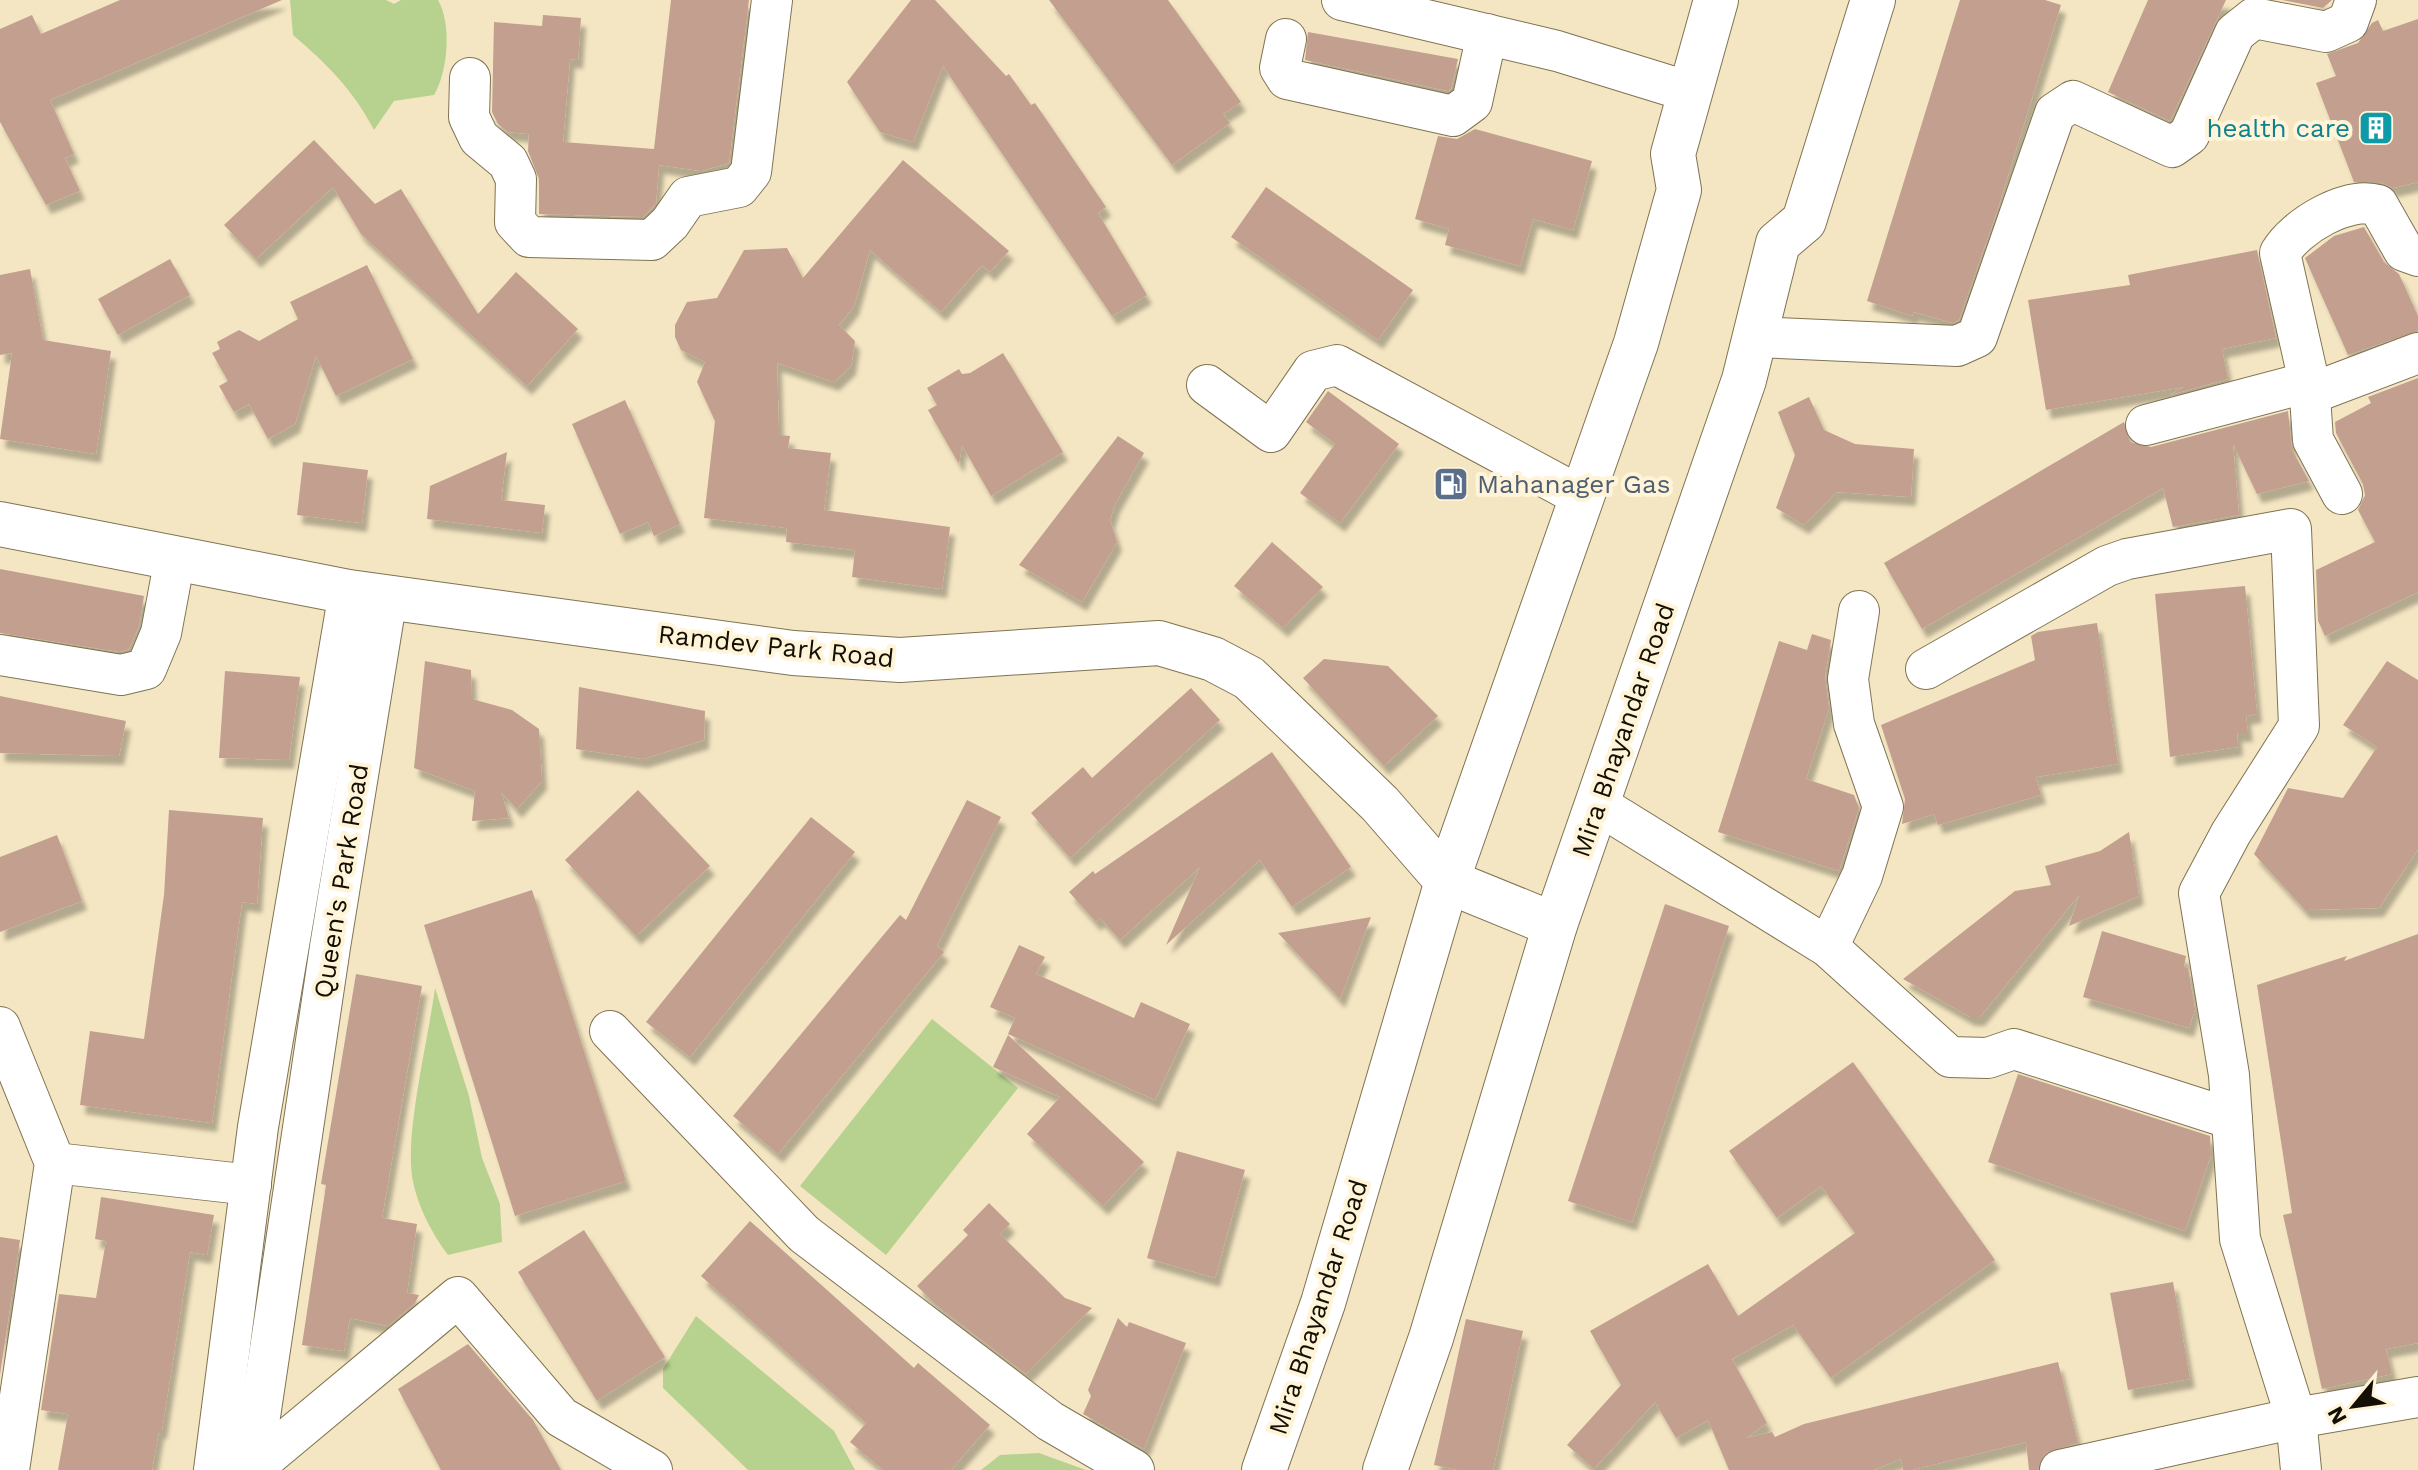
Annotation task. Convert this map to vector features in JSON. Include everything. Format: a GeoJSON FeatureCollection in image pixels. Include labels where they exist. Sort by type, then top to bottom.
{"type":"FeatureCollection","features":[{"type":"Feature","properties":{"kind":"main road","name":"Mira Bhayandar Road"},"geometry":{"type":"LineString","coordinates":[[1264,1470],[1323,1303],[1447,881],[1636,343],[1679,190],[1673,154],[1716,0]]}},
{"type":"Feature","properties":{"kind":"main road"},"geometry":{"type":"LineString","coordinates":[[1679,190],[1737,0]]}},
{"type":"Feature","properties":{"kind":"main road","name":"Mira Bhayandar Road"},"geometry":{"type":"LineString","coordinates":[[1388,1468],[1431,1338],[1555,925],[1757,337],[1778,243],[1849,0]]}},
{"type":"Feature","properties":{"kind":"main road"},"geometry":{"type":"LineString","coordinates":[[1778,243],[1804,221],[1873,0]]}},
{"type":"Feature","properties":{"kind":"main road","name":"Ramdev Park Road"},"geometry":{"type":"LineString","coordinates":[[0,524],[368,595],[793,653],[900,660],[1159,643],[1213,659],[1249,678],[1380,804],[1447,881],[1555,925]]}},
{"type":"Feature","properties":{"kind":"street"},"geometry":{"type":"LineString","coordinates":[[470,78],[469,117],[479,138],[508,162],[516,179],[515,222],[529,237],[652,240],[670,223],[688,197],[739,187],[751,172],[772,0]]}},
{"type":"Feature","properties":{"kind":"street"},"geometry":{"type":"LineString","coordinates":[[1342,0],[1487,34],[1690,92]]}},
{"type":"Feature","properties":{"kind":"street"},"geometry":{"type":"LineString","coordinates":[[1757,337],[1957,346],[1977,337],[2055,113],[2073,101],[2172,147],[2189,135],[2235,33],[2254,18],[2326,32],[2348,22],[2356,0]]}},
{"type":"Feature","properties":{"kind":"street"},"geometry":{"type":"LineString","coordinates":[[1286,39],[1280,68],[1287,79],[1453,116],[1472,102],[1487,34]]}},
{"type":"Feature","properties":{"kind":"street"},"geometry":{"type":"LineString","coordinates":[[2342,494],[2313,440],[2309,382],[2280,253],[2290,237],[2303,226],[2363,201],[2378,205],[2404,251],[2418,256]]}},
{"type":"Feature","properties":{"kind":"street"},"geometry":{"type":"LineString","coordinates":[[2146,425],[2309,382],[2323,389],[2418,353]]}},
{"type":"Feature","properties":{"kind":"street"},"geometry":{"type":"LineString","coordinates":[[1207,385],[1271,432],[1313,371],[1337,365],[1582,497]]}},
{"type":"Feature","properties":{"kind":"street"},"geometry":{"type":"LineString","coordinates":[[1926,669],[2107,566],[2127,559],[2291,529],[2299,726],[2231,833],[2199,893],[2229,1075],[2240,1239],[2296,1418],[2301,1470]]}},
{"type":"Feature","properties":{"kind":"street"},"geometry":{"type":"LineString","coordinates":[[0,655],[121,675],[146,669],[161,633],[175,558]]}},
{"type":"Feature","properties":{"kind":"street","name":"Queen's Park Road"},"geometry":{"type":"LineString","coordinates":[[252,1469],[297,1165],[368,595]]}},
{"type":"Feature","properties":{"kind":"street","name":"Queen's Park Road"},"geometry":{"type":"LineString","coordinates":[[214,1470],[252,1172],[368,595]]}},
{"type":"Feature","properties":{"kind":"street"},"geometry":{"type":"LineString","coordinates":[[1828,947],[1862,876],[1883,807],[1854,724],[1848,679],[1859,611]]}},
{"type":"Feature","properties":{"kind":"street"},"geometry":{"type":"LineString","coordinates":[[1597,804],[1828,947],[1950,1057],[1988,1058],[2014,1049],[2232,1119]]}},
{"type":"Feature","properties":{"kind":"street"},"geometry":{"type":"LineString","coordinates":[[0,1027],[55,1163],[9,1470]]}},
{"type":"Feature","properties":{"kind":"street"},"geometry":{"type":"LineString","coordinates":[[610,1031],[804,1234],[1050,1421],[1134,1470]]}},
{"type":"Feature","properties":{"kind":"street"},"geometry":{"type":"LineString","coordinates":[[55,1163],[252,1172],[297,1165]]}},
{"type":"Feature","properties":{"kind":"street"},"geometry":{"type":"LineString","coordinates":[[252,1469],[458,1297],[561,1417],[652,1470]]}},
{"type":"Feature","properties":{"kind":"street"},"geometry":{"type":"LineString","coordinates":[[2060,1470],[2296,1418],[2418,1397]]}},
{"type":"Feature","properties":{"kind":"green space"},"geometry":{"type":"Polygon","coordinates":[[[290,0],[386,0],[394,4],[401,0],[438,0],[447,35],[445,61],[434,95],[394,101],[374,130],[339,79],[293,35],[290,0]]]}},
{"type":"Feature","properties":{"kind":"green space"},"geometry":{"type":"Polygon","coordinates":[[[435,988],[469,1096],[482,1158],[500,1204],[502,1242],[448,1255],[423,1213],[411,1165],[416,1101],[435,988]]]}},
{"type":"Feature","properties":{"kind":"green space"},"geometry":{"type":"Polygon","coordinates":[[[932,1019],[1018,1088],[886,1255],[800,1186],[932,1019]]]}},
{"type":"Feature","properties":{"kind":"green space"},"geometry":{"type":"Polygon","coordinates":[[[696,1316],[834,1431],[855,1470],[748,1470],[663,1388],[663,1369],[696,1316]]]}},
{"type":"Feature","properties":{"kind":"green space"},"geometry":{"type":"Polygon","coordinates":[[[1039,1453],[1086,1470],[981,1470],[1000,1455],[1039,1453]]]}},
{"type":"Feature","properties":{"kind":"building"},"geometry":{"type":"Polygon","coordinates":[[[120,0],[282,0],[50,100],[74,154],[65,158],[80,191],[46,205],[0,122],[0,29],[32,15],[41,34],[120,0]]]}},
{"type":"Feature","properties":{"kind":"building"},"geometry":{"type":"Polygon","coordinates":[[[671,0],[749,0],[729,163],[701,171],[659,165],[656,203],[643,217],[539,214],[539,179],[528,151],[529,134],[508,132],[498,124],[492,112],[494,22],[542,26],[543,15],[581,18],[578,60],[570,59],[563,142],[654,149],[671,0]]]}},
{"type":"Feature","properties":{"kind":"building"},"geometry":{"type":"Polygon","coordinates":[[[911,0],[935,0],[1006,76],[1009,74],[1031,105],[1035,103],[1106,207],[1098,213],[1147,295],[1112,316],[943,66],[913,142],[880,132],[847,82],[911,0]]]}},
{"type":"Feature","properties":{"kind":"building"},"geometry":{"type":"Polygon","coordinates":[[[1049,0],[1168,0],[1241,102],[1223,114],[1230,123],[1172,165],[1049,0]]]}},
{"type":"Feature","properties":{"kind":"building"},"geometry":{"type":"Polygon","coordinates":[[[1960,0],[2045,0],[2061,5],[1997,211],[1959,320],[1953,323],[1914,312],[1912,316],[1867,301],[1960,0]]]}},
{"type":"Feature","properties":{"kind":"building"},"geometry":{"type":"Polygon","coordinates":[[[2148,0],[2226,0],[2170,121],[2108,92],[2148,0]]]}},
{"type":"Feature","properties":{"kind":"building"},"geometry":{"type":"Polygon","coordinates":[[[2282,0],[2332,0],[2323,8],[2282,0]]]}},
{"type":"Feature","properties":{"kind":"building","name":"health care"},"geometry":{"type":"Polygon","coordinates":[[[2418,19],[2418,182],[2393,188],[2381,182],[2354,182],[2316,83],[2336,76],[2327,54],[2358,43],[2372,23],[2378,20],[2383,31],[2418,19]]]}},
{"type":"Feature","properties":{"kind":"building"},"geometry":{"type":"Polygon","coordinates":[[[1308,32],[1458,59],[1451,89],[1448,91],[1305,60],[1308,32]]]}},
{"type":"Feature","properties":{"kind":"building"},"geometry":{"type":"Polygon","coordinates":[[[1475,129],[1592,161],[1573,230],[1533,219],[1520,266],[1445,245],[1449,229],[1415,219],[1438,136],[1457,139],[1475,129]]]}},
{"type":"Feature","properties":{"kind":"building"},"geometry":{"type":"Polygon","coordinates":[[[314,140],[375,204],[401,189],[478,314],[516,272],[578,329],[527,386],[361,234],[333,187],[256,259],[224,225],[314,140]]]}},
{"type":"Feature","properties":{"kind":"building"},"geometry":{"type":"Polygon","coordinates":[[[903,160],[1009,251],[990,272],[982,265],[941,312],[870,250],[854,306],[839,325],[855,341],[851,366],[834,382],[777,363],[779,435],[790,436],[788,448],[831,453],[824,510],[950,527],[942,589],[852,577],[855,550],[786,542],[787,528],[704,518],[715,421],[697,382],[705,362],[681,350],[675,337],[675,325],[687,302],[717,298],[744,250],[787,248],[803,278],[903,160]]]}},
{"type":"Feature","properties":{"kind":"building"},"geometry":{"type":"Polygon","coordinates":[[[1266,187],[1413,290],[1378,340],[1231,237],[1266,187]]]}},
{"type":"Feature","properties":{"kind":"building"},"geometry":{"type":"Polygon","coordinates":[[[2364,227],[2384,262],[2399,274],[2418,316],[2418,331],[2348,355],[2305,258],[2334,236],[2364,227]]]}},
{"type":"Feature","properties":{"kind":"building"},"geometry":{"type":"Polygon","coordinates":[[[2257,250],[2276,338],[2222,349],[2228,379],[2170,395],[2184,387],[2046,410],[2028,300],[2130,285],[2128,275],[2257,250]]]}},
{"type":"Feature","properties":{"kind":"building"},"geometry":{"type":"Polygon","coordinates":[[[170,259],[190,295],[118,335],[98,299],[170,259]]]}},
{"type":"Feature","properties":{"kind":"building"},"geometry":{"type":"Polygon","coordinates":[[[367,265],[413,359],[336,396],[316,356],[295,424],[268,439],[249,404],[234,412],[219,386],[228,381],[212,353],[220,349],[217,342],[239,330],[259,341],[298,319],[290,302],[367,265]]]}},
{"type":"Feature","properties":{"kind":"building"},"geometry":{"type":"Polygon","coordinates":[[[30,269],[43,340],[111,351],[96,454],[0,439],[12,353],[0,355],[0,275],[30,269]]]}},
{"type":"Feature","properties":{"kind":"building"},"geometry":{"type":"Polygon","coordinates":[[[1003,353],[1063,452],[991,496],[962,445],[959,464],[928,410],[937,405],[927,388],[959,369],[962,374],[970,373],[1003,353]]]}},
{"type":"Feature","properties":{"kind":"building"},"geometry":{"type":"Polygon","coordinates":[[[2418,378],[2418,592],[2325,636],[2318,621],[2316,570],[2375,542],[2358,510],[2365,495],[2363,484],[2336,433],[2335,422],[2371,403],[2368,397],[2418,378]]]}},
{"type":"Feature","properties":{"kind":"building"},"geometry":{"type":"Polygon","coordinates":[[[1328,391],[1399,444],[1340,523],[1300,493],[1335,444],[1306,422],[1328,391]]]}},
{"type":"Feature","properties":{"kind":"building"},"geometry":{"type":"Polygon","coordinates":[[[1809,397],[1824,430],[1855,444],[1914,449],[1911,497],[1837,492],[1804,525],[1776,508],[1795,455],[1778,412],[1809,397]]]}},
{"type":"Feature","properties":{"kind":"building"},"geometry":{"type":"Polygon","coordinates":[[[625,400],[680,524],[654,536],[648,522],[620,534],[572,424],[625,400]]]}},
{"type":"Feature","properties":{"kind":"building"},"geometry":{"type":"Polygon","coordinates":[[[2288,411],[2292,450],[2309,481],[2257,494],[2233,444],[2239,515],[2173,527],[2163,488],[1922,629],[1884,563],[2124,422],[2130,442],[2151,447],[2288,411]]]}},
{"type":"Feature","properties":{"kind":"building"},"geometry":{"type":"Polygon","coordinates":[[[1118,436],[1144,453],[1115,504],[1110,520],[1117,542],[1082,602],[1019,565],[1118,436]]]}},
{"type":"Feature","properties":{"kind":"building"},"geometry":{"type":"Polygon","coordinates":[[[507,452],[501,500],[545,505],[542,533],[427,519],[430,486],[507,452]]]}},
{"type":"Feature","properties":{"kind":"building"},"geometry":{"type":"Polygon","coordinates":[[[303,462],[368,470],[362,523],[297,515],[303,462]]]}},
{"type":"Feature","properties":{"kind":"building"},"geometry":{"type":"Polygon","coordinates":[[[1272,542],[1323,587],[1283,628],[1234,586],[1272,542]]]}},
{"type":"Feature","properties":{"kind":"building"},"geometry":{"type":"Polygon","coordinates":[[[0,569],[144,596],[139,626],[129,649],[120,652],[0,633],[0,569]]]}},
{"type":"Feature","properties":{"kind":"building"},"geometry":{"type":"Polygon","coordinates":[[[2245,586],[2257,714],[2246,716],[2248,733],[2237,733],[2238,747],[2170,757],[2155,594],[2245,586]]]}},
{"type":"Feature","properties":{"kind":"building"},"geometry":{"type":"Polygon","coordinates":[[[2097,623],[2118,764],[2036,777],[2041,795],[1938,825],[1934,814],[1902,824],[1905,799],[1881,725],[2035,660],[2031,636],[2038,632],[2097,623]]]}},
{"type":"Feature","properties":{"kind":"building"},"geometry":{"type":"Polygon","coordinates":[[[1812,634],[1831,640],[1825,676],[1829,709],[1806,779],[1854,795],[1859,808],[1839,871],[1718,832],[1779,641],[1807,650],[1812,634]]]}},
{"type":"Feature","properties":{"kind":"building"},"geometry":{"type":"Polygon","coordinates":[[[1324,659],[1388,666],[1438,716],[1384,766],[1303,678],[1324,659]]]}},
{"type":"Feature","properties":{"kind":"building"},"geometry":{"type":"Polygon","coordinates":[[[425,661],[471,670],[472,699],[512,710],[539,729],[542,781],[517,809],[501,792],[509,818],[472,821],[475,791],[414,768],[425,661]]]}},
{"type":"Feature","properties":{"kind":"building"},"geometry":{"type":"Polygon","coordinates":[[[2387,661],[2418,680],[2418,849],[2379,908],[2305,910],[2254,854],[2288,788],[2343,798],[2377,747],[2343,725],[2387,661]]]}},
{"type":"Feature","properties":{"kind":"building"},"geometry":{"type":"Polygon","coordinates":[[[225,671],[300,677],[289,760],[219,758],[225,671]]]}},
{"type":"Feature","properties":{"kind":"building"},"geometry":{"type":"Polygon","coordinates":[[[579,687],[705,711],[704,740],[643,759],[576,749],[579,687]]]}},
{"type":"Feature","properties":{"kind":"building"},"geometry":{"type":"Polygon","coordinates":[[[1191,688],[1220,720],[1070,858],[1031,813],[1083,767],[1092,778],[1191,688]]]}},
{"type":"Feature","properties":{"kind":"building"},"geometry":{"type":"Polygon","coordinates":[[[0,696],[126,721],[119,756],[0,753],[0,696]]]}},
{"type":"Feature","properties":{"kind":"building"},"geometry":{"type":"Polygon","coordinates":[[[1272,752],[1351,867],[1292,907],[1260,860],[1166,945],[1200,867],[1120,940],[1100,918],[1096,922],[1069,892],[1093,871],[1095,874],[1272,752]]]}},
{"type":"Feature","properties":{"kind":"building"},"geometry":{"type":"Polygon","coordinates":[[[638,790],[710,866],[636,936],[565,860],[638,790]]]}},
{"type":"Feature","properties":{"kind":"building"},"geometry":{"type":"Polygon","coordinates":[[[967,800],[1001,817],[937,946],[944,952],[778,1154],[733,1116],[900,915],[906,920],[967,800]]]}},
{"type":"Feature","properties":{"kind":"building"},"geometry":{"type":"Polygon","coordinates":[[[169,810],[263,818],[257,904],[242,902],[212,1123],[80,1105],[90,1031],[144,1039],[164,895],[169,810]]]}},
{"type":"Feature","properties":{"kind":"building"},"geometry":{"type":"Polygon","coordinates":[[[811,817],[855,852],[690,1057],[646,1022],[811,817]]]}},
{"type":"Feature","properties":{"kind":"building"},"geometry":{"type":"Polygon","coordinates":[[[2129,832],[2139,896],[2069,926],[2079,895],[1980,1017],[1970,1017],[1903,979],[2015,891],[2051,885],[2045,866],[2100,851],[2129,832]]]}},
{"type":"Feature","properties":{"kind":"building"},"geometry":{"type":"Polygon","coordinates":[[[57,835],[82,901],[0,932],[0,857],[57,835]]]}},
{"type":"Feature","properties":{"kind":"building"},"geometry":{"type":"Polygon","coordinates":[[[532,890],[626,1181],[515,1216],[424,925],[532,890]]]}},
{"type":"Feature","properties":{"kind":"building"},"geometry":{"type":"Polygon","coordinates":[[[1665,904],[1729,926],[1632,1222],[1568,1201],[1665,904]]]}},
{"type":"Feature","properties":{"kind":"building"},"geometry":{"type":"Polygon","coordinates":[[[1371,917],[1340,999],[1278,933],[1371,917]]]}},
{"type":"Feature","properties":{"kind":"building"},"geometry":{"type":"Polygon","coordinates":[[[2102,931],[2186,956],[2184,967],[2188,968],[2195,1009],[2189,1028],[2083,997],[2102,931]]]}},
{"type":"Feature","properties":{"kind":"building"},"geometry":{"type":"Polygon","coordinates":[[[2418,934],[2418,1343],[2386,1349],[2392,1374],[2322,1389],[2283,1215],[2292,1213],[2257,985],[2347,956],[2344,961],[2418,934]]]}},
{"type":"Feature","properties":{"kind":"building"},"geometry":{"type":"Polygon","coordinates":[[[1019,945],[1045,957],[1036,974],[1134,1018],[1141,1002],[1190,1024],[1155,1100],[1008,1034],[1015,1018],[990,1007],[1019,945]]]}},
{"type":"Feature","properties":{"kind":"building"},"geometry":{"type":"Polygon","coordinates":[[[356,974],[422,986],[382,1218],[417,1224],[407,1293],[419,1295],[415,1303],[388,1326],[350,1318],[344,1351],[302,1345],[326,1185],[321,1184],[356,974]]]}},
{"type":"Feature","properties":{"kind":"building"},"geometry":{"type":"Polygon","coordinates":[[[1008,1035],[1144,1162],[1103,1206],[1027,1134],[1060,1097],[993,1067],[1008,1035]]]}},
{"type":"Feature","properties":{"kind":"building"},"geometry":{"type":"Polygon","coordinates":[[[1853,1062],[1995,1260],[1831,1378],[1793,1325],[1732,1359],[1767,1423],[1746,1438],[1772,1432],[1775,1437],[1804,1424],[2058,1362],[2078,1443],[2045,1453],[2038,1470],[2029,1470],[2026,1442],[1912,1470],[1903,1470],[1901,1459],[1873,1470],[1729,1470],[1708,1420],[1676,1438],[1655,1402],[1594,1469],[1567,1445],[1621,1385],[1590,1331],[1708,1264],[1738,1316],[1855,1233],[1821,1186],[1777,1218],[1729,1151],[1853,1062]]]}},
{"type":"Feature","properties":{"kind":"building"},"geometry":{"type":"Polygon","coordinates":[[[2018,1074],[2210,1136],[2211,1155],[2185,1231],[1988,1162],[2018,1074]]]}},
{"type":"Feature","properties":{"kind":"building"},"geometry":{"type":"Polygon","coordinates":[[[1177,1151],[1245,1170],[1215,1278],[1147,1258],[1177,1151]]]}},
{"type":"Feature","properties":{"kind":"building"},"geometry":{"type":"Polygon","coordinates":[[[101,1197],[214,1215],[207,1255],[190,1252],[162,1430],[159,1430],[152,1470],[58,1470],[68,1414],[41,1410],[59,1294],[96,1298],[106,1241],[95,1239],[101,1197]]]}},
{"type":"Feature","properties":{"kind":"building"},"geometry":{"type":"Polygon","coordinates":[[[989,1203],[1010,1224],[1000,1234],[1065,1298],[1092,1308],[1026,1374],[936,1305],[917,1286],[968,1235],[963,1230],[989,1203]]]}},
{"type":"Feature","properties":{"kind":"building"},"geometry":{"type":"Polygon","coordinates":[[[750,1221],[914,1368],[918,1363],[990,1425],[951,1470],[883,1470],[850,1442],[866,1423],[701,1276],[750,1221]]]}},
{"type":"Feature","properties":{"kind":"building"},"geometry":{"type":"Polygon","coordinates":[[[584,1230],[665,1357],[597,1401],[518,1272],[584,1230]]]}},
{"type":"Feature","properties":{"kind":"building"},"geometry":{"type":"Polygon","coordinates":[[[0,1237],[20,1240],[0,1375],[0,1237]]]}},
{"type":"Feature","properties":{"kind":"building"},"geometry":{"type":"Polygon","coordinates":[[[2173,1282],[2190,1379],[2128,1390],[2110,1293],[2173,1282]]]}},
{"type":"Feature","properties":{"kind":"building"},"geometry":{"type":"Polygon","coordinates":[[[1118,1318],[1127,1327],[1129,1322],[1186,1343],[1144,1449],[1083,1414],[1091,1396],[1088,1390],[1118,1318]]]}},
{"type":"Feature","properties":{"kind":"building"},"geometry":{"type":"Polygon","coordinates":[[[1466,1319],[1523,1331],[1493,1470],[1458,1470],[1434,1465],[1466,1319]]]}},
{"type":"Feature","properties":{"kind":"building"},"geometry":{"type":"Polygon","coordinates":[[[468,1344],[533,1420],[561,1470],[441,1470],[398,1389],[468,1344]]]}},
{"type":"Feature","properties":{"kind":"place","name":"health care"},"geometry":{"type":"Point","coordinates":[2376,128]}},
{"type":"Feature","properties":{"kind":"place","name":"Mahanager Gas"},"geometry":{"type":"Point","coordinates":[1451,484]}}]}
